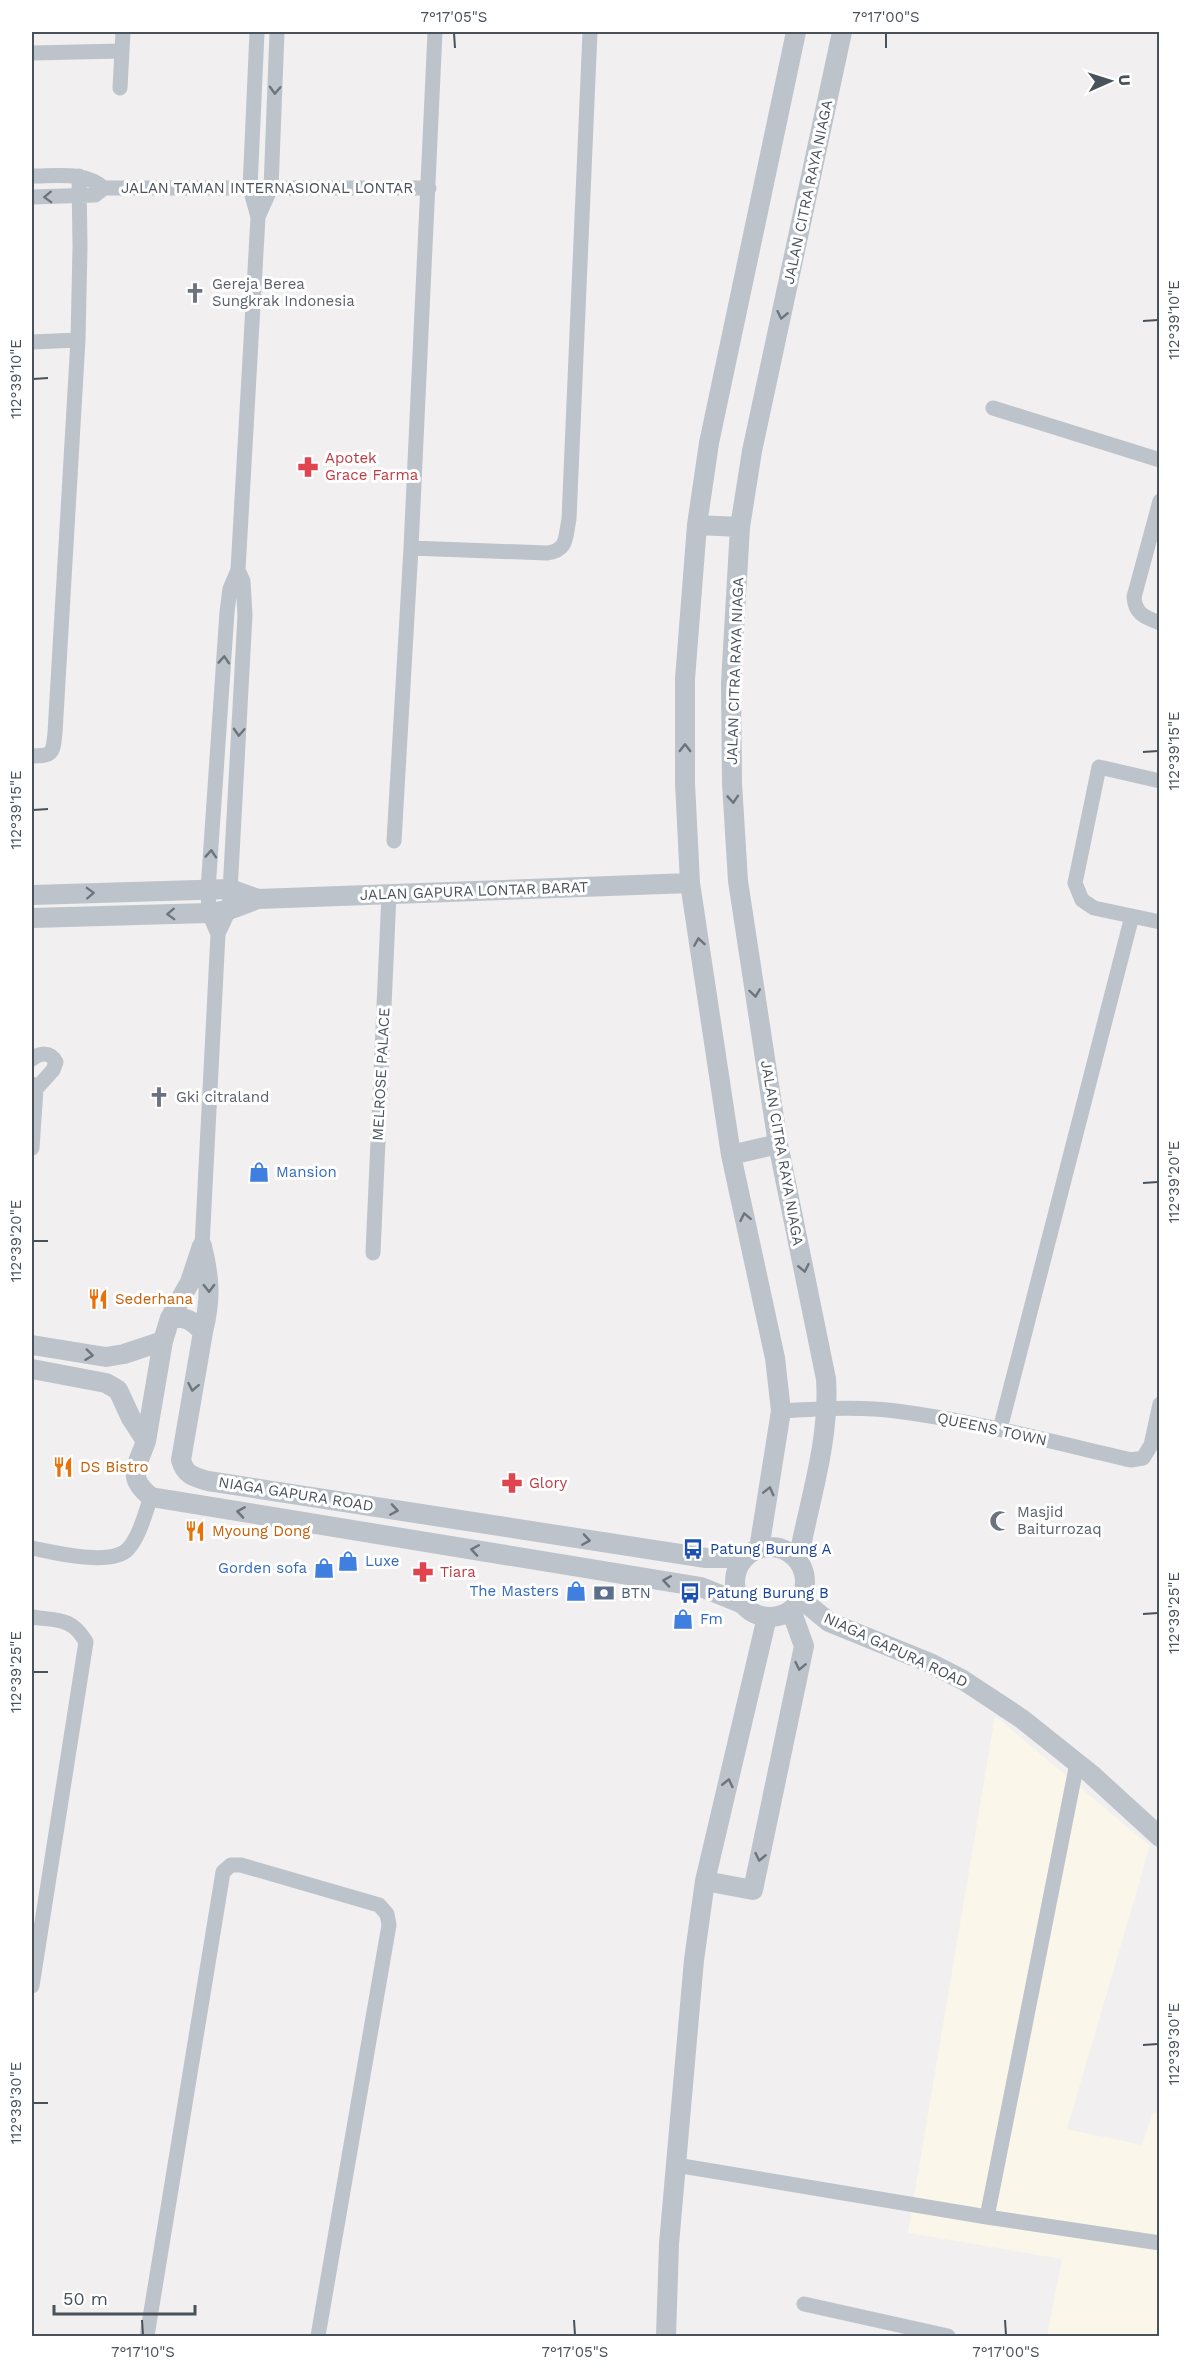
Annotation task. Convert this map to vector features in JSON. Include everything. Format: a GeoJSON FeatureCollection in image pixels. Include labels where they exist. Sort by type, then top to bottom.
{"type":"FeatureCollection","features":[{"type":"Feature","properties":{"kind":"street"},"geometry":{"type":"LineString","coordinates":[[120,88],[123,32]]}},
{"type":"Feature","properties":{"kind":"street"},"geometry":{"type":"LineString","coordinates":[[218,934],[208,913],[208,890],[230,589],[238,570],[258,217],[250,188],[257,32]]}},
{"type":"Feature","properties":{"kind":"street"},"geometry":{"type":"LineString","coordinates":[[258,217],[271,188],[277,32]]}},
{"type":"Feature","properties":{"kind":"street"},"geometry":{"type":"LineString","coordinates":[[394,841],[411,548],[435,32]]}},
{"type":"Feature","properties":{"kind":"street"},"geometry":{"type":"LineString","coordinates":[[411,548],[547,553],[557,551],[564,545],[570,508],[590,32]]}},
{"type":"Feature","properties":{"kind":"street"},"geometry":{"type":"LineString","coordinates":[[752,1554],[781,1411],[775,1358],[731,1155],[690,883],[685,783],[685,679],[697,525],[709,443],[796,32]]}},
{"type":"Feature","properties":{"kind":"street","name":"JALAN CITRA RAYA NIAGA"},"geometry":{"type":"LineString","coordinates":[[798,1561],[823,1448],[828,1408],[826,1379],[778,1144],[738,881],[732,783],[731,682],[740,527],[752,451],[842,32]]}},
{"type":"Feature","properties":{"kind":"street"},"geometry":{"type":"LineString","coordinates":[[32,52],[122,51]]}},
{"type":"Feature","properties":{"kind":"street","name":"JALAN TAMAN INTERNASIONAL LONTAR"},"geometry":{"type":"LineString","coordinates":[[32,176],[79,176],[95,180],[104,188]]}},
{"type":"Feature","properties":{"kind":"street"},"geometry":{"type":"LineString","coordinates":[[32,756],[48,755],[53,749],[78,340],[79,176]]}},
{"type":"Feature","properties":{"kind":"street","name":"JALAN TAMAN INTERNASIONAL LONTAR"},"geometry":{"type":"LineString","coordinates":[[32,197],[95,195],[104,188],[429,188]]}},
{"type":"Feature","properties":{"kind":"street"},"geometry":{"type":"LineString","coordinates":[[32,342],[78,340]]}},
{"type":"Feature","properties":{"kind":"street"},"geometry":{"type":"LineString","coordinates":[[993,408],[1160,460]]}},
{"type":"Feature","properties":{"kind":"street"},"geometry":{"type":"LineString","coordinates":[[1160,501],[1134,597],[1136,610],[1141,615],[1160,623]]}},
{"type":"Feature","properties":{"kind":"street"},"geometry":{"type":"LineString","coordinates":[[697,525],[740,527]]}},
{"type":"Feature","properties":{"kind":"street"},"geometry":{"type":"LineString","coordinates":[[32,1548],[87,1558],[116,1555],[127,1551],[134,1541],[151,1497],[138,1486],[135,1475],[146,1441],[163,1341],[170,1318],[190,1282],[201,1246],[218,934],[229,910],[245,615],[243,581],[238,570]]}},
{"type":"Feature","properties":{"kind":"street"},"geometry":{"type":"LineString","coordinates":[[1160,780],[1098,767],[1075,883],[1082,900],[1094,908],[1160,922]]}},
{"type":"Feature","properties":{"kind":"street","name":"JALAN GAPURA LONTAR BARAT"},"geometry":{"type":"LineString","coordinates":[[32,918],[208,913],[229,910],[258,899],[690,883]]}},
{"type":"Feature","properties":{"kind":"street","name":"JALAN GAPURA LONTAR BARAT"},"geometry":{"type":"LineString","coordinates":[[32,895],[230,889],[258,899]]}},
{"type":"Feature","properties":{"kind":"street","name":"MELROSE PALACE"},"geometry":{"type":"LineString","coordinates":[[374,1253],[389,894]]}},
{"type":"Feature","properties":{"kind":"street"},"geometry":{"type":"LineString","coordinates":[[1000,1429],[1132,916]]}},
{"type":"Feature","properties":{"kind":"street"},"geometry":{"type":"LineString","coordinates":[[32,1059],[38,1054],[47,1054],[56,1062],[53,1070],[34,1086],[32,1148]]}},
{"type":"Feature","properties":{"kind":"street"},"geometry":{"type":"LineString","coordinates":[[731,1155],[778,1144]]}},
{"type":"Feature","properties":{"kind":"street","name":"NIAGA GAPURA ROAD"},"geometry":{"type":"LineString","coordinates":[[201,1246],[209,1274],[210,1304],[181,1460],[183,1469],[190,1475],[208,1481],[706,1558],[752,1554]]}},
{"type":"Feature","properties":{"kind":"street"},"geometry":{"type":"LineString","coordinates":[[170,1318],[189,1318],[203,1332]]}},
{"type":"Feature","properties":{"kind":"street"},"geometry":{"type":"LineString","coordinates":[[32,1345],[106,1357],[124,1354],[163,1341]]}},
{"type":"Feature","properties":{"kind":"street"},"geometry":{"type":"LineString","coordinates":[[32,1369],[106,1383],[118,1390],[131,1418],[146,1441]]}},
{"type":"Feature","properties":{"kind":"street","name":"QUEENS TOWN"},"geometry":{"type":"LineString","coordinates":[[781,1411],[828,1408],[895,1410],[1000,1429],[1131,1460],[1143,1458],[1151,1445],[1160,1404]]}},
{"type":"Feature","properties":{"kind":"street","name":"NIAGA GAPURA ROAD"},"geometry":{"type":"LineString","coordinates":[[151,1497],[701,1587],[743,1604]]}},
{"type":"Feature","properties":{"kind":"street"},"geometry":{"type":"LineString","coordinates":[[770,1547],[781,1549],[798,1561],[804,1580],[804,1590],[796,1605],[779,1616],[767,1617],[755,1614],[743,1604],[737,1593],[735,1581],[738,1569],[752,1554],[770,1547]]}},
{"type":"Feature","properties":{"kind":"street"},"geometry":{"type":"LineString","coordinates":[[705,1881],[753,1890],[804,1646],[796,1605]]}},
{"type":"Feature","properties":{"kind":"street","name":"NIAGA GAPURA ROAD"},"geometry":{"type":"LineString","coordinates":[[796,1605],[829,1622],[930,1663],[963,1680],[1022,1719],[1077,1763],[1160,1837]]}},
{"type":"Feature","properties":{"kind":"street"},"geometry":{"type":"LineString","coordinates":[[32,1617],[69,1622],[79,1630],[86,1642],[32,1986]]}},
{"type":"Feature","properties":{"kind":"street"},"geometry":{"type":"LineString","coordinates":[[666,2337],[669,2244],[694,1960],[705,1881],[767,1617]]}},
{"type":"Feature","properties":{"kind":"street"},"geometry":{"type":"LineString","coordinates":[[987,2217],[1077,1763]]}},
{"type":"Feature","properties":{"kind":"street"},"geometry":{"type":"LineString","coordinates":[[147,2337],[223,1872],[231,1865],[241,1865],[379,1905],[387,1914],[389,1925],[318,2337]]}},
{"type":"Feature","properties":{"kind":"street"},"geometry":{"type":"LineString","coordinates":[[676,2164],[987,2217],[1160,2243]]}},
{"type":"Feature","properties":{"kind":"street"},"geometry":{"type":"LineString","coordinates":[[804,2304],[948,2337]]}},
{"type":"Feature","properties":{"kind":"shaded area"},"geometry":{"type":"Polygon","coordinates":[[[995,1716],[1150,1846],[1067,2129],[1142,2145],[1153,2112],[1159,2114],[1159,2336],[1047,2336],[1062,2259],[908,2233],[995,1716]]]}},
{"type":"Feature","properties":{"kind":"place","name":"Gereja Berea Sungkrak Indonesia"},"geometry":{"type":"Point","coordinates":[195,293]}},
{"type":"Feature","properties":{"kind":"place","name":"Apotek Grace Farma"},"geometry":{"type":"Point","coordinates":[308,467]}},
{"type":"Feature","properties":{"kind":"place","name":"Gki citraland"},"geometry":{"type":"Point","coordinates":[159,1097]}},
{"type":"Feature","properties":{"kind":"place","name":"Mansion"},"geometry":{"type":"Point","coordinates":[259,1172]}},
{"type":"Feature","properties":{"kind":"place","name":"Sederhana"},"geometry":{"type":"Point","coordinates":[98,1299]}},
{"type":"Feature","properties":{"kind":"place","name":"DS Bistro"},"geometry":{"type":"Point","coordinates":[63,1467]}},
{"type":"Feature","properties":{"kind":"place","name":"Glory"},"geometry":{"type":"Point","coordinates":[512,1483]}},
{"type":"Feature","properties":{"kind":"place","name":"Masjid Baiturrozaq"},"geometry":{"type":"Point","coordinates":[1000,1521]}},
{"type":"Feature","properties":{"kind":"place","name":"Myoung Dong"},"geometry":{"type":"Point","coordinates":[195,1531]}},
{"type":"Feature","properties":{"kind":"place","name":"Patung Burung A"},"geometry":{"type":"Point","coordinates":[693,1549]}},
{"type":"Feature","properties":{"kind":"place","name":"Luxe"},"geometry":{"type":"Point","coordinates":[348,1561]}},
{"type":"Feature","properties":{"kind":"place","name":"Gorden sofa"},"geometry":{"type":"Point","coordinates":[324,1568]}},
{"type":"Feature","properties":{"kind":"place","name":"Tiara"},"geometry":{"type":"Point","coordinates":[423,1572]}},
{"type":"Feature","properties":{"kind":"place","name":"The Masters"},"geometry":{"type":"Point","coordinates":[576,1591]}},
{"type":"Feature","properties":{"kind":"place","name":"BTN"},"geometry":{"type":"Point","coordinates":[604,1593]}},
{"type":"Feature","properties":{"kind":"place","name":"Patung Burung B"},"geometry":{"type":"Point","coordinates":[690,1593]}},
{"type":"Feature","properties":{"kind":"place","name":"Fm"},"geometry":{"type":"Point","coordinates":[683,1619]}}]}
